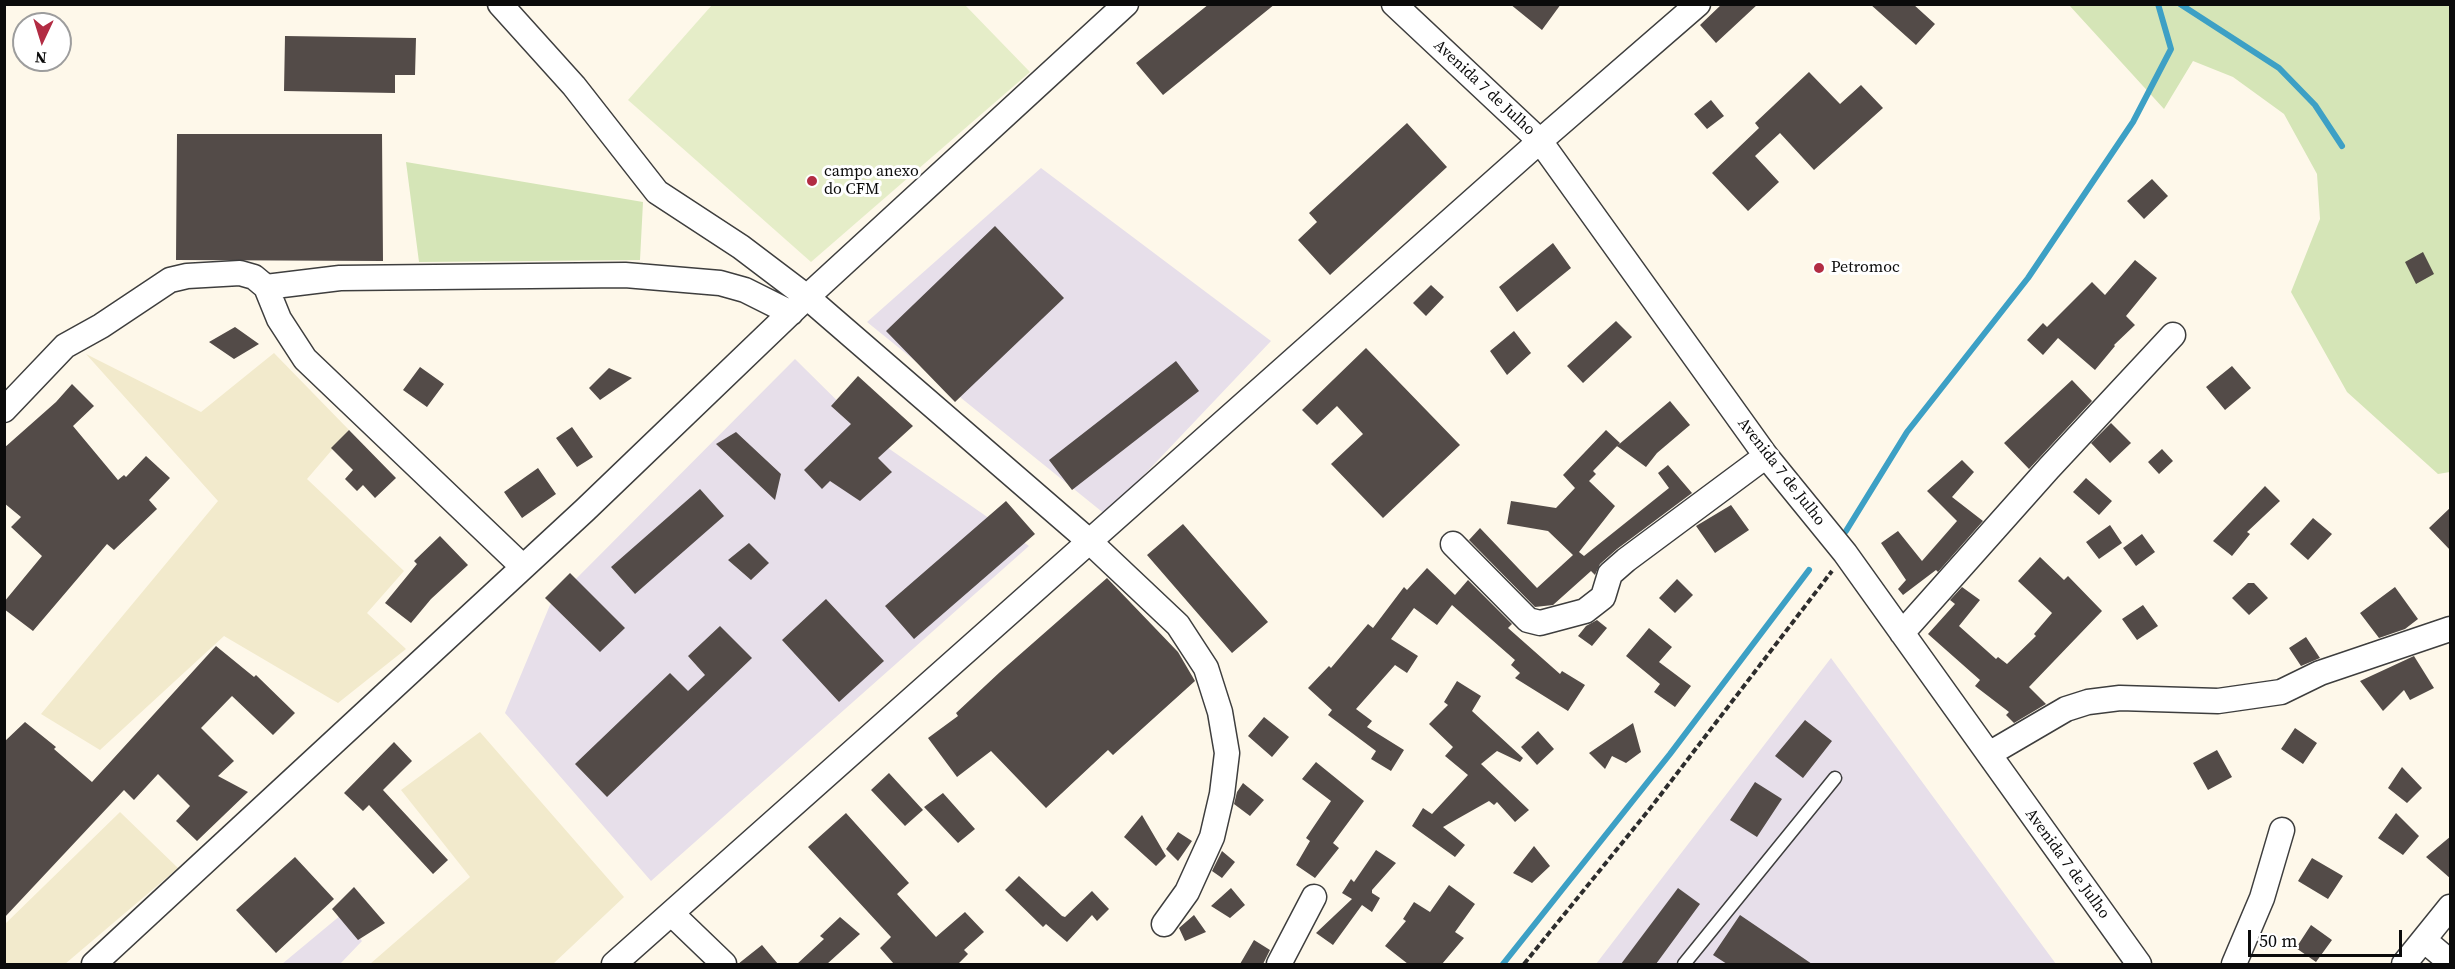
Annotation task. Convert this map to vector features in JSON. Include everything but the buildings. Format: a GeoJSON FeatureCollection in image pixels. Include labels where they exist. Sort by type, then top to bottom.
{"type":"FeatureCollection","features":[{"type":"Feature","properties":{"kind":"street"},"geometry":{"type":"LineString","coordinates":[[500,4],[574,86],[657,192],[741,247],[799,305],[1089,541],[1178,625],[1206,668],[1220,712],[1227,753],[1222,794],[1212,837],[1187,892],[1164,924]]}},
{"type":"Feature","properties":{"kind":"street"},"geometry":{"type":"LineString","coordinates":[[94,964],[523,567],[799,305],[1126,4]]}},
{"type":"Feature","properties":{"kind":"street","name":"Avenida 7 de Julho"},"geometry":{"type":"LineString","coordinates":[[1394,4],[1540,141],[1766,456],[1845,553],[2139,964]]}},
{"type":"Feature","properties":{"kind":"street"},"geometry":{"type":"LineString","coordinates":[[614,964],[672,915],[1540,141],[1698,4]]}},
{"type":"Feature","properties":{"kind":"street"},"geometry":{"type":"LineString","coordinates":[[4,410],[65,346],[101,326],[170,280],[187,276],[240,273],[254,277],[266,287],[274,300],[279,320],[305,359],[523,567]]}},
{"type":"Feature","properties":{"kind":"street"},"geometry":{"type":"LineString","coordinates":[[266,287],[340,278],[625,275],[720,283],[799,305]]}},
{"type":"Feature","properties":{"kind":"street"},"geometry":{"type":"LineString","coordinates":[[1902,633],[2057,459],[2173,335]]}},
{"type":"Feature","properties":{"kind":"street"},"geometry":{"type":"LineString","coordinates":[[1453,544],[1528,620],[1540,623],[1585,611],[1603,597],[1610,574],[1626,560],[1766,456]]}},
{"type":"Feature","properties":{"kind":"street"},"geometry":{"type":"LineString","coordinates":[[1989,754],[2066,709],[2088,702],[2129,698],[2218,701],[2281,692],[2320,673],[2451,629]]}},
{"type":"Feature","properties":{"kind":"street"},"geometry":{"type":"LineString","coordinates":[[2234,964],[2262,898],[2282,830]]}},
{"type":"Feature","properties":{"kind":"street"},"geometry":{"type":"LineString","coordinates":[[1279,964],[1314,897]]}},
{"type":"Feature","properties":{"kind":"street"},"geometry":{"type":"LineString","coordinates":[[2404,964],[2451,907]]}},
{"type":"Feature","properties":{"kind":"street"},"geometry":{"type":"LineString","coordinates":[[672,915],[724,964]]}},
{"type":"Feature","properties":{"kind":"street"},"geometry":{"type":"LineString","coordinates":[[2424,940],[2451,962]]}},
{"type":"Feature","properties":{"kind":"lane"},"geometry":{"type":"LineString","coordinates":[[1684,964],[1835,778]]}},
{"type":"Feature","properties":{"kind":"path"},"geometry":{"type":"LineString","coordinates":[[1524,964],[1652,806],[1845,553]]}},
{"type":"Feature","properties":{"kind":"shaded area"},"geometry":{"type":"Polygon","coordinates":[[[1041,168],[1271,341],[1106,515],[867,322],[1041,168]]]}},
{"type":"Feature","properties":{"kind":"shaded area"},"geometry":{"type":"Polygon","coordinates":[[[274,353],[349,430],[307,479],[404,571],[367,613],[406,649],[338,703],[224,636],[100,750],[41,714],[218,501],[86,354],[201,412],[274,353]]]}},
{"type":"Feature","properties":{"kind":"shaded area"},"geometry":{"type":"Polygon","coordinates":[[[795,359],[878,441],[1029,546],[651,881],[505,713],[550,605],[795,359]]]}},
{"type":"Feature","properties":{"kind":"shaded area"},"geometry":{"type":"Polygon","coordinates":[[[1831,658],[2056,964],[1596,964],[1831,658]]]}},
{"type":"Feature","properties":{"kind":"shaded area"},"geometry":{"type":"Polygon","coordinates":[[[480,732],[624,897],[553,964],[370,964],[470,877],[401,790],[480,732]]]}},
{"type":"Feature","properties":{"kind":"shaded area"},"geometry":{"type":"Polygon","coordinates":[[[120,812],[178,868],[65,964],[5,964],[5,924],[120,812]]]}},
{"type":"Feature","properties":{"kind":"shaded area"},"geometry":{"type":"Polygon","coordinates":[[[341,915],[362,941],[340,964],[282,964],[341,915]]]}},
{"type":"Feature","properties":{"kind":"green space","name":"campo anexo do CFM"},"geometry":{"type":"Polygon","coordinates":[[[712,5],[965,5],[1030,72],[811,262],[628,100],[712,5]]]}},
{"type":"Feature","properties":{"kind":"green space"},"geometry":{"type":"Polygon","coordinates":[[[2069,5],[2450,5],[2450,472],[2438,474],[2347,392],[2291,292],[2320,219],[2317,174],[2284,114],[2233,77],[2193,61],[2164,109],[2069,5]]]}},
{"type":"Feature","properties":{"kind":"green space"},"geometry":{"type":"Polygon","coordinates":[[[406,162],[643,202],[640,260],[419,262],[406,162]]]}},
{"type":"Feature","properties":{"kind":"waterway"},"geometry":{"type":"LineString","coordinates":[[1846,531],[1907,432],[2028,278],[2133,122],[2171,49],[2158,4]]}},
{"type":"Feature","properties":{"kind":"waterway"},"geometry":{"type":"LineString","coordinates":[[2180,4],[2279,68],[2315,105],[2342,146]]}},
{"type":"Feature","properties":{"kind":"waterway"},"geometry":{"type":"LineString","coordinates":[[1503,964],[1670,754],[1809,570]]}},
{"type":"Feature","properties":{"kind":"place","name":"campo anexo do CFM"},"geometry":{"type":"Point","coordinates":[812,181]}},
{"type":"Feature","properties":{"kind":"place","name":"Petromoc"},"geometry":{"type":"Point","coordinates":[1819,268]}}]}
